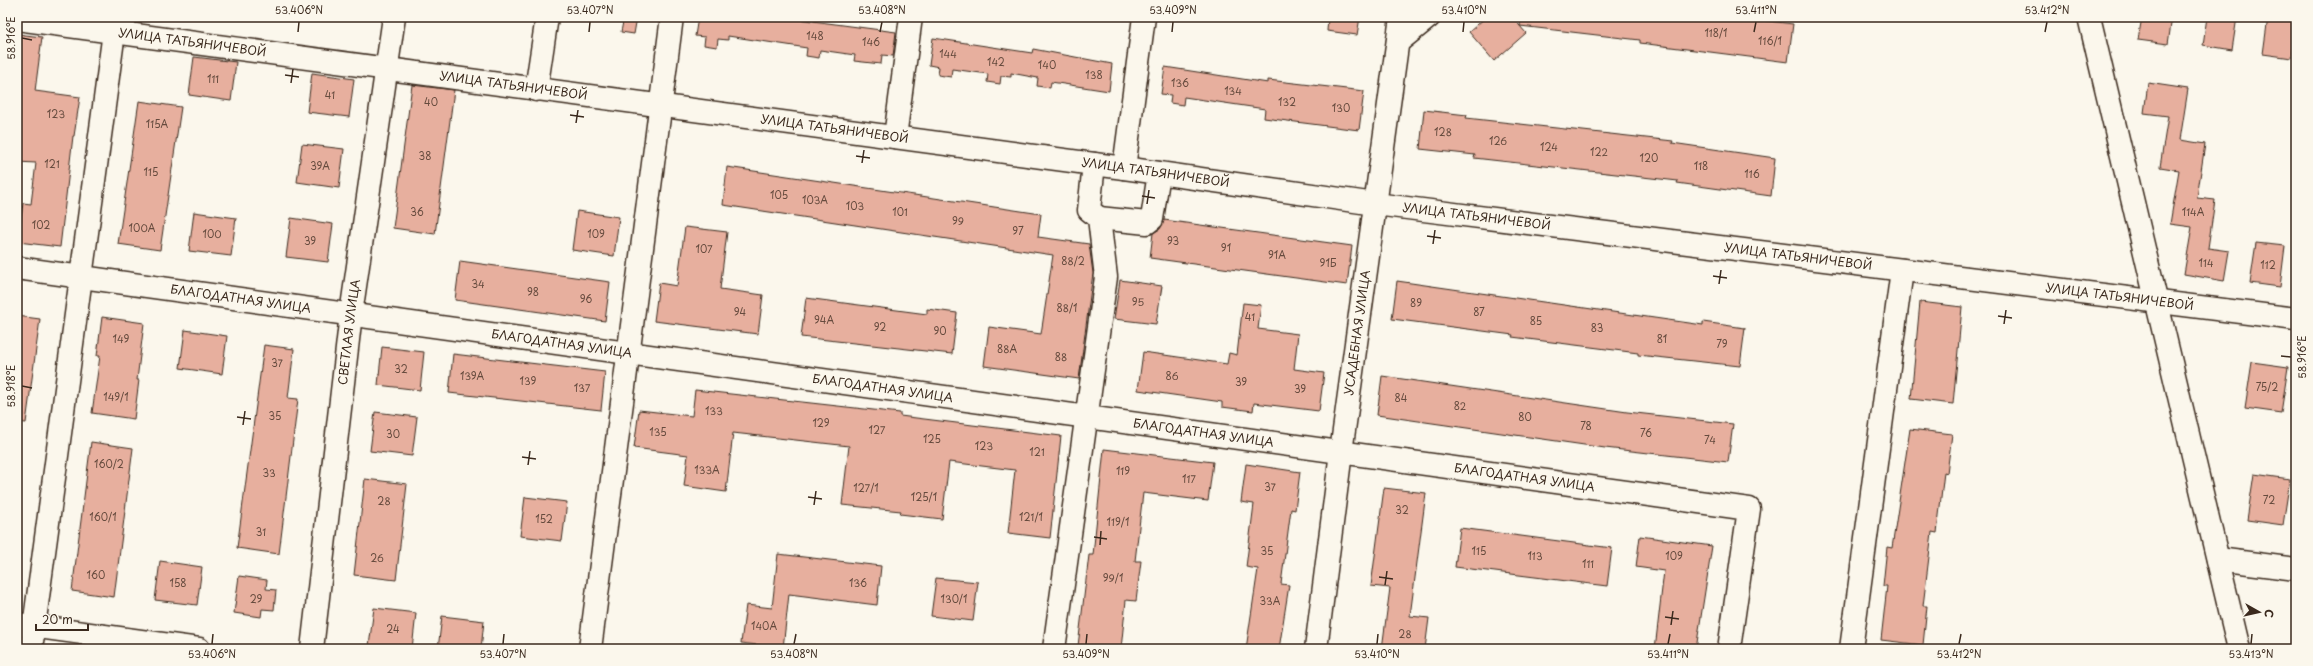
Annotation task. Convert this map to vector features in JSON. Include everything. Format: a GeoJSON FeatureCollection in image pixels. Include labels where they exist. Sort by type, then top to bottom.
{"type":"FeatureCollection","features":[{"type":"Feature","properties":{"kind":"street","name":"СВЕТЛАЯ УЛИЦА"},"geometry":{"type":"LineString","coordinates":[[312,649],[351,314],[394,17]]}},
{"type":"Feature","properties":{"kind":"street"},"geometry":{"type":"LineString","coordinates":[[536,90],[546,17]]}},
{"type":"Feature","properties":{"kind":"street"},"geometry":{"type":"LineString","coordinates":[[590,649],[630,353],[672,17]]}},
{"type":"Feature","properties":{"kind":"street"},"geometry":{"type":"LineString","coordinates":[[895,137],[911,17]]}},
{"type":"Feature","properties":{"kind":"street"},"geometry":{"type":"LineString","coordinates":[[1124,168],[1144,17]]}},
{"type":"Feature","properties":{"kind":"street","name":"УСАДЕБНАЯ УЛИЦА"},"geometry":{"type":"LineString","coordinates":[[1316,649],[1341,452],[1401,17]]}},
{"type":"Feature","properties":{"kind":"street"},"geometry":{"type":"LineString","coordinates":[[1398,42],[1429,17]]}},
{"type":"Feature","properties":{"kind":"street"},"geometry":{"type":"LineString","coordinates":[[2089,17],[2158,301],[2239,649]]}},
{"type":"Feature","properties":{"kind":"street","name":"УЛИЦА ТАТЬЯНИЧЕВОЙ"},"geometry":{"type":"LineString","coordinates":[[17,19],[115,25],[536,90],[1124,168],[1376,204],[2296,319]]}},
{"type":"Feature","properties":{"kind":"street"},"geometry":{"type":"LineString","coordinates":[[31,649],[25,625],[82,278],[115,25]]}},
{"type":"Feature","properties":{"kind":"street"},"geometry":{"type":"LineString","coordinates":[[1094,164],[1090,210],[1099,218],[1146,223],[1152,219],[1159,173]]}},
{"type":"Feature","properties":{"kind":"street"},"geometry":{"type":"LineString","coordinates":[[1054,649],[1106,277],[1099,218]]}},
{"type":"Feature","properties":{"kind":"street","name":"БЛАГОДАТНАЯ УЛИЦА"},"geometry":{"type":"LineString","coordinates":[[17,268],[1749,509],[1729,649]]}},
{"type":"Feature","properties":{"kind":"street"},"geometry":{"type":"LineString","coordinates":[[1852,649],[1902,270]]}},
{"type":"Feature","properties":{"kind":"street"},"geometry":{"type":"LineString","coordinates":[[2218,559],[2296,569]]}},
{"type":"Feature","properties":{"kind":"street"},"geometry":{"type":"LineString","coordinates":[[25,625],[199,649]]}},
{"type":"Feature","properties":{"kind":"building"},"geometry":{"type":"Polygon","coordinates":[[[624,17],[637,17],[634,34],[621,32],[624,17]]]}},
{"type":"Feature","properties":{"kind":"building"},"geometry":{"type":"Polygon","coordinates":[[[698,17],[782,17],[896,32],[893,56],[882,55],[881,64],[854,61],[855,55],[820,50],[819,58],[806,56],[807,48],[728,36],[728,40],[718,39],[717,47],[704,45],[705,37],[695,36],[698,17]]]}},
{"type":"Feature","properties":{"kind":"building"},"geometry":{"type":"Polygon","coordinates":[[[1328,17],[1360,17],[1357,35],[1327,31],[1328,17]]]}},
{"type":"Feature","properties":{"kind":"building"},"geometry":{"type":"Polygon","coordinates":[[[1486,17],[1512,17],[1526,33],[1494,61],[1469,32],[1486,17]]]}},
{"type":"Feature","properties":{"kind":"building"},"geometry":{"type":"Polygon","coordinates":[[[1521,17],[1735,17],[1793,24],[1788,62],[1640,43],[1640,40],[1520,26],[1521,17]]]}},
{"type":"Feature","properties":{"kind":"building"},"geometry":{"type":"Polygon","coordinates":[[[2142,17],[2172,17],[2168,44],[2138,40],[2142,17]]]}},
{"type":"Feature","properties":{"kind":"building"},"geometry":{"type":"Polygon","coordinates":[[[2207,17],[2237,17],[2232,50],[2203,45],[2207,17]]]}},
{"type":"Feature","properties":{"kind":"building"},"geometry":{"type":"Polygon","coordinates":[[[2268,17],[2296,17],[2292,58],[2263,54],[2268,17]]]}},
{"type":"Feature","properties":{"kind":"building"},"geometry":{"type":"Polygon","coordinates":[[[17,34],[42,37],[35,91],[80,97],[73,136],[60,247],[18,242],[23,203],[31,204],[36,163],[17,162],[17,34]]]}},
{"type":"Feature","properties":{"kind":"building"},"geometry":{"type":"Polygon","coordinates":[[[933,38],[1032,53],[1033,49],[1112,64],[1109,91],[1051,82],[1050,88],[1037,86],[1038,78],[1011,73],[1011,77],[1001,76],[1000,84],[987,82],[988,74],[952,69],[951,77],[938,75],[939,67],[929,65],[933,38]]]}},
{"type":"Feature","properties":{"kind":"building"},"geometry":{"type":"Polygon","coordinates":[[[194,57],[236,62],[231,101],[189,95],[194,57]]]}},
{"type":"Feature","properties":{"kind":"building"},"geometry":{"type":"Polygon","coordinates":[[[1165,67],[1268,83],[1268,80],[1364,91],[1359,130],[1264,118],[1265,109],[1184,97],[1183,105],[1170,103],[1171,95],[1161,94],[1165,67]]]}},
{"type":"Feature","properties":{"kind":"building"},"geometry":{"type":"Polygon","coordinates":[[[312,73],[354,79],[349,117],[307,112],[312,73]]]}},
{"type":"Feature","properties":{"kind":"building"},"geometry":{"type":"Polygon","coordinates":[[[2148,83],[2188,89],[2180,140],[2205,144],[2197,198],[2215,200],[2208,248],[2229,251],[2224,281],[2184,274],[2192,227],[2170,224],[2179,170],[2160,167],[2168,116],[2144,113],[2148,83]]]}},
{"type":"Feature","properties":{"kind":"building"},"geometry":{"type":"Polygon","coordinates":[[[412,85],[454,90],[435,234],[393,228],[412,85]]]}},
{"type":"Feature","properties":{"kind":"building"},"geometry":{"type":"Polygon","coordinates":[[[139,101],[181,107],[160,250],[118,244],[139,101]]]}},
{"type":"Feature","properties":{"kind":"building"},"geometry":{"type":"Polygon","coordinates":[[[1424,110],[1467,115],[1466,118],[1673,141],[1672,143],[1775,158],[1771,196],[1677,183],[1678,181],[1474,158],[1475,155],[1420,149],[1424,110]]]}},
{"type":"Feature","properties":{"kind":"building"},"geometry":{"type":"Polygon","coordinates":[[[302,144],[344,149],[339,188],[297,182],[302,144]]]}},
{"type":"Feature","properties":{"kind":"building"},"geometry":{"type":"Polygon","coordinates":[[[727,167],[1041,214],[1038,237],[1089,244],[1093,273],[1079,379],[984,366],[989,327],[1041,334],[1053,255],[723,205],[727,167]]]}},
{"type":"Feature","properties":{"kind":"building"},"geometry":{"type":"Polygon","coordinates":[[[577,211],[619,217],[614,256],[572,250],[577,211]]]}},
{"type":"Feature","properties":{"kind":"building"},"geometry":{"type":"Polygon","coordinates":[[[194,212],[236,218],[231,256],[189,251],[194,212]]]}},
{"type":"Feature","properties":{"kind":"building"},"geometry":{"type":"Polygon","coordinates":[[[291,218],[333,224],[328,262],[286,257],[291,218]]]}},
{"type":"Feature","properties":{"kind":"building"},"geometry":{"type":"Polygon","coordinates":[[[1164,220],[1352,246],[1347,285],[1150,258],[1153,233],[1160,229],[1164,220]]]}},
{"type":"Feature","properties":{"kind":"building"},"geometry":{"type":"Polygon","coordinates":[[[685,227],[727,232],[720,289],[763,295],[758,334],[654,321],[659,283],[677,286],[685,227]]]}},
{"type":"Feature","properties":{"kind":"building"},"geometry":{"type":"Polygon","coordinates":[[[2256,243],[2285,246],[2280,287],[2250,283],[2256,243]]]}},
{"type":"Feature","properties":{"kind":"building"},"geometry":{"type":"Polygon","coordinates":[[[460,261],[610,282],[605,321],[455,300],[460,261]]]}},
{"type":"Feature","properties":{"kind":"building"},"geometry":{"type":"Polygon","coordinates":[[[1120,280],[1162,286],[1156,324],[1114,319],[1120,280]]]}},
{"type":"Feature","properties":{"kind":"building"},"geometry":{"type":"Polygon","coordinates":[[[1397,281],[1703,325],[1703,322],[1745,328],[1740,366],[1638,355],[1638,353],[1512,337],[1513,335],[1392,319],[1397,281]]]}},
{"type":"Feature","properties":{"kind":"building"},"geometry":{"type":"Polygon","coordinates":[[[806,298],[927,314],[927,309],[957,313],[952,354],[801,337],[806,298]]]}},
{"type":"Feature","properties":{"kind":"building"},"geometry":{"type":"Polygon","coordinates":[[[1920,302],[1962,307],[1953,404],[1911,399],[1920,302]]]}},
{"type":"Feature","properties":{"kind":"building"},"geometry":{"type":"Polygon","coordinates":[[[1243,303],[1261,305],[1258,329],[1298,334],[1294,369],[1324,373],[1319,411],[1254,403],[1253,411],[1222,407],[1222,402],[1138,390],[1143,352],[1227,364],[1229,353],[1237,355],[1243,303]]]}},
{"type":"Feature","properties":{"kind":"building"},"geometry":{"type":"Polygon","coordinates":[[[17,316],[40,319],[26,423],[17,422],[17,316]]]}},
{"type":"Feature","properties":{"kind":"building"},"geometry":{"type":"Polygon","coordinates":[[[102,317],[144,323],[134,419],[92,413],[100,356],[97,356],[102,317]]]}},
{"type":"Feature","properties":{"kind":"building"},"geometry":{"type":"Polygon","coordinates":[[[185,330],[227,336],[222,374],[180,368],[185,330]]]}},
{"type":"Feature","properties":{"kind":"building"},"geometry":{"type":"Polygon","coordinates":[[[264,345],[294,349],[288,398],[298,399],[279,554],[237,548],[264,345]]]}},
{"type":"Feature","properties":{"kind":"building"},"geometry":{"type":"Polygon","coordinates":[[[382,347],[424,352],[420,390],[378,385],[382,347]]]}},
{"type":"Feature","properties":{"kind":"building"},"geometry":{"type":"Polygon","coordinates":[[[453,354],[605,372],[601,410],[449,393],[453,354]]]}},
{"type":"Feature","properties":{"kind":"building"},"geometry":{"type":"Polygon","coordinates":[[[2252,362],[2288,367],[2281,413],[2245,408],[2252,362]]]}},
{"type":"Feature","properties":{"kind":"building"},"geometry":{"type":"Polygon","coordinates":[[[1382,376],[1627,412],[1733,424],[1728,462],[1605,448],[1377,415],[1382,376]]]}},
{"type":"Feature","properties":{"kind":"building"},"geometry":{"type":"Polygon","coordinates":[[[695,390],[900,413],[900,416],[1061,436],[1050,538],[1008,533],[1015,470],[949,462],[942,519],[900,514],[901,511],[842,505],[849,446],[733,433],[726,492],[684,486],[688,455],[634,448],[639,410],[692,416],[695,390]]]}},
{"type":"Feature","properties":{"kind":"building"},"geometry":{"type":"Polygon","coordinates":[[[375,412],[417,417],[412,456],[370,451],[375,412]]]}},
{"type":"Feature","properties":{"kind":"building"},"geometry":{"type":"Polygon","coordinates":[[[1910,429],[1952,434],[1947,473],[1944,472],[1937,533],[1932,532],[1923,606],[1927,606],[1923,645],[1881,640],[1887,586],[1883,586],[1887,547],[1892,548],[1910,429]]]}},
{"type":"Feature","properties":{"kind":"building"},"geometry":{"type":"Polygon","coordinates":[[[91,442],[133,448],[114,597],[72,591],[91,442]]]}},
{"type":"Feature","properties":{"kind":"building"},"geometry":{"type":"Polygon","coordinates":[[[1104,449],[1213,462],[1208,501],[1143,493],[1135,561],[1141,561],[1136,601],[1126,600],[1121,649],[1078,646],[1089,555],[1093,555],[1104,449]]]}},
{"type":"Feature","properties":{"kind":"building"},"geometry":{"type":"Polygon","coordinates":[[[1246,464],[1300,472],[1295,510],[1291,509],[1281,584],[1289,585],[1279,649],[1246,649],[1258,569],[1246,567],[1254,504],[1241,502],[1246,464]]]}},
{"type":"Feature","properties":{"kind":"building"},"geometry":{"type":"Polygon","coordinates":[[[2254,474],[2290,479],[2283,525],[2247,520],[2254,474]]]}},
{"type":"Feature","properties":{"kind":"building"},"geometry":{"type":"Polygon","coordinates":[[[365,479],[407,484],[396,580],[354,575],[365,479]]]}},
{"type":"Feature","properties":{"kind":"building"},"geometry":{"type":"Polygon","coordinates":[[[1384,488],[1426,493],[1410,616],[1429,618],[1425,649],[1382,649],[1390,588],[1371,586],[1384,488]]]}},
{"type":"Feature","properties":{"kind":"building"},"geometry":{"type":"Polygon","coordinates":[[[525,497],[567,502],[562,541],[520,536],[525,497]]]}},
{"type":"Feature","properties":{"kind":"building"},"geometry":{"type":"Polygon","coordinates":[[[1460,528],[1612,548],[1607,586],[1455,567],[1460,528]]]}},
{"type":"Feature","properties":{"kind":"building"},"geometry":{"type":"Polygon","coordinates":[[[1640,536],[1712,546],[1696,649],[1655,649],[1664,571],[1636,567],[1640,536]]]}},
{"type":"Feature","properties":{"kind":"building"},"geometry":{"type":"Polygon","coordinates":[[[778,554],[881,566],[877,605],[789,594],[783,648],[741,643],[746,605],[772,608],[778,554]]]}},
{"type":"Feature","properties":{"kind":"building"},"geometry":{"type":"Polygon","coordinates":[[[160,561],[202,567],[197,605],[155,600],[160,561]]]}},
{"type":"Feature","properties":{"kind":"building"},"geometry":{"type":"Polygon","coordinates":[[[239,576],[267,580],[266,589],[276,590],[274,610],[262,609],[261,617],[234,613],[239,576]]]}},
{"type":"Feature","properties":{"kind":"building"},"geometry":{"type":"Polygon","coordinates":[[[936,578],[978,582],[973,621],[931,616],[936,578]]]}},
{"type":"Feature","properties":{"kind":"building"},"geometry":{"type":"Polygon","coordinates":[[[374,608],[416,613],[412,649],[369,646],[374,608]]]}},
{"type":"Feature","properties":{"kind":"building"},"geometry":{"type":"Polygon","coordinates":[[[442,616],[484,621],[481,649],[438,649],[442,616]]]}}]}
